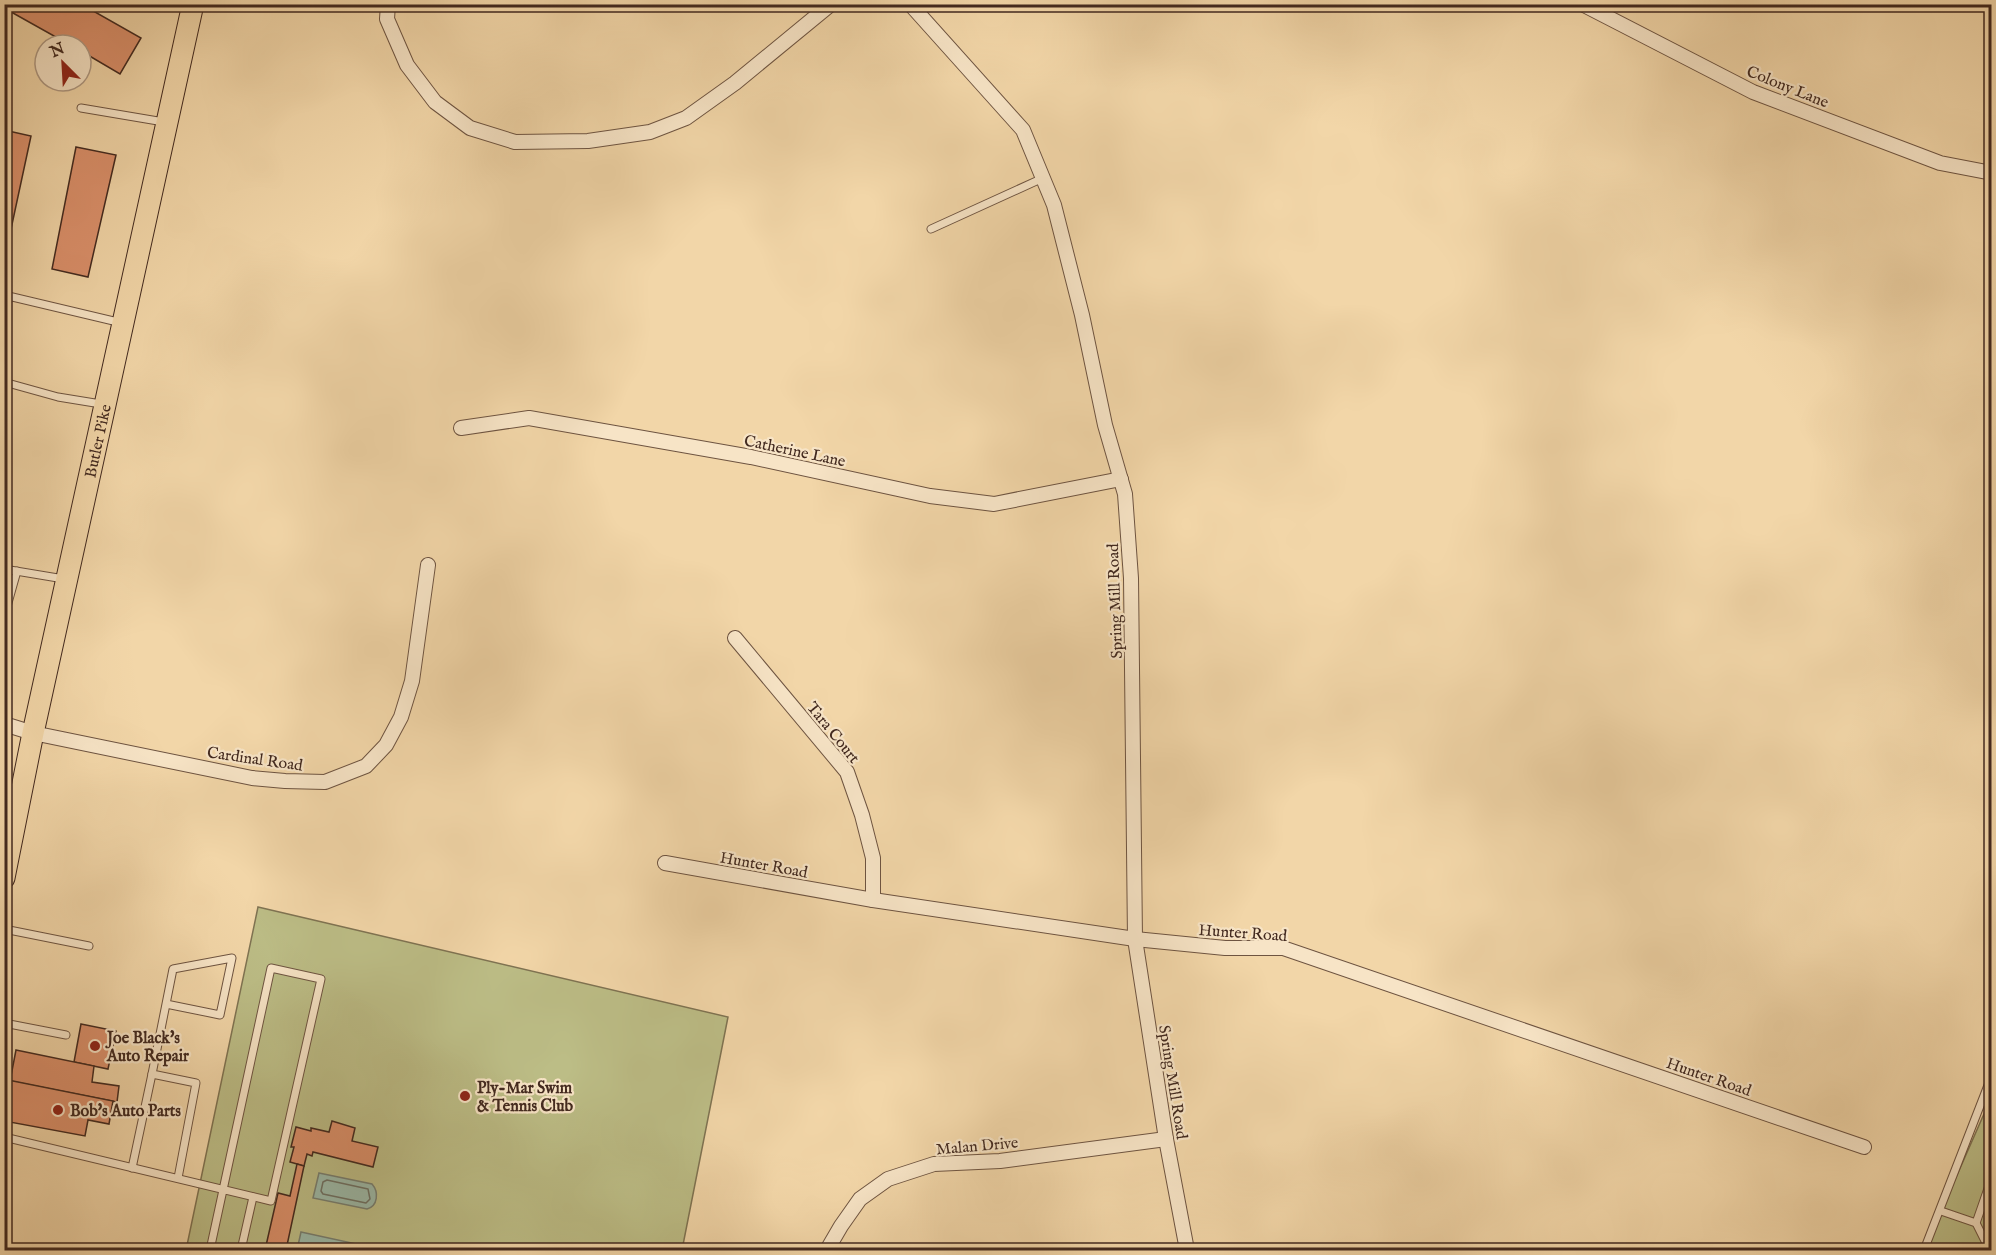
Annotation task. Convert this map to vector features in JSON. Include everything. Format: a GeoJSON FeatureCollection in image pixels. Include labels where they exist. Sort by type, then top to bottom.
{"type":"FeatureCollection","features":[{"type":"Feature","properties":{"kind":"main road","name":"Butler Pike"},"geometry":{"type":"LineString","coordinates":[[5,870],[193,4]]}},
{"type":"Feature","properties":{"kind":"street"},"geometry":{"type":"LineString","coordinates":[[388,4],[387,19],[407,65],[435,102],[470,128],[515,142],[588,141],[650,132],[686,118],[735,83],[831,4]]}},
{"type":"Feature","properties":{"kind":"street","name":"Spring Mill Road"},"geometry":{"type":"LineString","coordinates":[[910,4],[1023,130],[1054,205],[1082,315],[1105,425],[1125,494],[1131,578],[1136,939],[1166,1139],[1186,1251]]}},
{"type":"Feature","properties":{"kind":"street","name":"Colony Lane"},"geometry":{"type":"LineString","coordinates":[[1582,4],[1753,92],[1940,163],[1992,173]]}},
{"type":"Feature","properties":{"kind":"street","name":"Catherine Lane"},"geometry":{"type":"LineString","coordinates":[[461,428],[529,418],[751,457],[930,496],[994,504],[1121,479]]}},
{"type":"Feature","properties":{"kind":"street","name":"Cardinal Road"},"geometry":{"type":"LineString","coordinates":[[4,724],[33,733],[252,777],[285,782],[325,782],[366,766],[386,745],[401,717],[410,690],[428,565]]}},
{"type":"Feature","properties":{"kind":"street","name":"Tara Court"},"geometry":{"type":"LineString","coordinates":[[735,638],[847,772],[862,815],[873,858],[873,900]]}},
{"type":"Feature","properties":{"kind":"street","name":"Hunter Road"},"geometry":{"type":"LineString","coordinates":[[665,863],[873,900],[1136,939],[1225,948],[1283,948],[1864,1147]]}},
{"type":"Feature","properties":{"kind":"street","name":"Malan Drive"},"geometry":{"type":"LineString","coordinates":[[827,1251],[860,1199],[888,1179],[934,1164],[1000,1161],[1166,1139]]}},
{"type":"Feature","properties":{"kind":"lane"},"geometry":{"type":"LineString","coordinates":[[81,108],[167,123]]}},
{"type":"Feature","properties":{"kind":"lane"},"geometry":{"type":"LineString","coordinates":[[931,230],[1042,178]]}},
{"type":"Feature","properties":{"kind":"lane"},"geometry":{"type":"LineString","coordinates":[[4,295],[123,323]]}},
{"type":"Feature","properties":{"kind":"lane"},"geometry":{"type":"LineString","coordinates":[[4,382],[58,397],[105,405]]}},
{"type":"Feature","properties":{"kind":"lane"},"geometry":{"type":"LineString","coordinates":[[4,569],[67,579]]}},
{"type":"Feature","properties":{"kind":"lane"},"geometry":{"type":"LineString","coordinates":[[4,617],[17,571]]}},
{"type":"Feature","properties":{"kind":"lane"},"geometry":{"type":"LineString","coordinates":[[4,929],[89,946]]}},
{"type":"Feature","properties":{"kind":"lane"},"geometry":{"type":"LineString","coordinates":[[132,1168],[173,969],[232,958],[220,1015],[166,1004]]}},
{"type":"Feature","properties":{"kind":"lane"},"geometry":{"type":"LineString","coordinates":[[4,1137],[178,1178],[223,1189],[254,1197],[271,1201],[321,979],[271,968],[223,1189],[210,1251]]}},
{"type":"Feature","properties":{"kind":"lane"},"geometry":{"type":"LineString","coordinates":[[4,1023],[66,1035]]}},
{"type":"Feature","properties":{"kind":"lane"},"geometry":{"type":"LineString","coordinates":[[152,1074],[196,1083],[178,1178]]}},
{"type":"Feature","properties":{"kind":"lane"},"geometry":{"type":"LineString","coordinates":[[1924,1251],[1992,1075]]}},
{"type":"Feature","properties":{"kind":"lane"},"geometry":{"type":"LineString","coordinates":[[1976,1223],[1988,1196],[1992,1177]]}},
{"type":"Feature","properties":{"kind":"lane"},"geometry":{"type":"LineString","coordinates":[[241,1251],[254,1197]]}},
{"type":"Feature","properties":{"kind":"lane"},"geometry":{"type":"LineString","coordinates":[[1941,1211],[1976,1223],[1987,1247]]}},
{"type":"Feature","properties":{"kind":"green space","name":"Ply-Mar Swim & Tennis Club"},"geometry":{"type":"Polygon","coordinates":[[[258,907],[728,1017],[682,1250],[186,1250],[258,907]]]}},
{"type":"Feature","properties":{"kind":"green space"},"geometry":{"type":"Polygon","coordinates":[[[1991,1098],[1991,1250],[1924,1250],[1991,1098]]]}},
{"type":"Feature","properties":{"kind":"water"},"geometry":{"type":"Polygon","coordinates":[[[319,1173],[372,1184],[376,1191],[375,1202],[367,1209],[313,1198],[319,1173]]]}},
{"type":"Feature","properties":{"kind":"water"},"geometry":{"type":"Polygon","coordinates":[[[301,1232],[361,1245],[359,1250],[297,1250],[301,1232]]]}},
{"type":"Feature","properties":{"kind":"building"},"geometry":{"type":"Polygon","coordinates":[[[4,4],[81,4],[141,38],[120,74],[93,58],[93,33],[49,33],[4,8],[4,4]]]}},
{"type":"Feature","properties":{"kind":"building"},"geometry":{"type":"Polygon","coordinates":[[[4,130],[31,136],[5,257],[4,257],[4,130]]]}},
{"type":"Feature","properties":{"kind":"building"},"geometry":{"type":"Polygon","coordinates":[[[76,147],[116,155],[88,277],[52,269],[76,147]]]}},
{"type":"Feature","properties":{"kind":"building","name":"Joe Black's Auto Repair"},"geometry":{"type":"Polygon","coordinates":[[[81,1024],[116,1031],[108,1069],[74,1062],[81,1024]]]}},
{"type":"Feature","properties":{"kind":"building"},"geometry":{"type":"Polygon","coordinates":[[[16,1050],[94,1066],[92,1082],[119,1086],[117,1102],[10,1081],[16,1050]]]}},
{"type":"Feature","properties":{"kind":"building","name":"Bob's Auto Parts"},"geometry":{"type":"Polygon","coordinates":[[[8,1080],[113,1101],[109,1124],[88,1120],[85,1136],[4,1121],[4,1098],[8,1080]]]}},
{"type":"Feature","properties":{"kind":"building"},"geometry":{"type":"Polygon","coordinates":[[[332,1121],[355,1128],[352,1141],[378,1147],[373,1167],[313,1152],[312,1156],[307,1154],[304,1166],[290,1162],[296,1127],[329,1132],[332,1121]]]}},
{"type":"Feature","properties":{"kind":"building"},"geometry":{"type":"Polygon","coordinates":[[[297,1164],[304,1166],[286,1250],[265,1250],[278,1193],[290,1196],[297,1164]]]}},
{"type":"Feature","properties":{"kind":"place","name":"Joe Black's Auto Repair"},"geometry":{"type":"Point","coordinates":[95,1046]}},
{"type":"Feature","properties":{"kind":"place","name":"Ply-Mar Swim & Tennis Club"},"geometry":{"type":"Point","coordinates":[465,1096]}},
{"type":"Feature","properties":{"kind":"place","name":"Bob's Auto Parts"},"geometry":{"type":"Point","coordinates":[58,1110]}}]}
